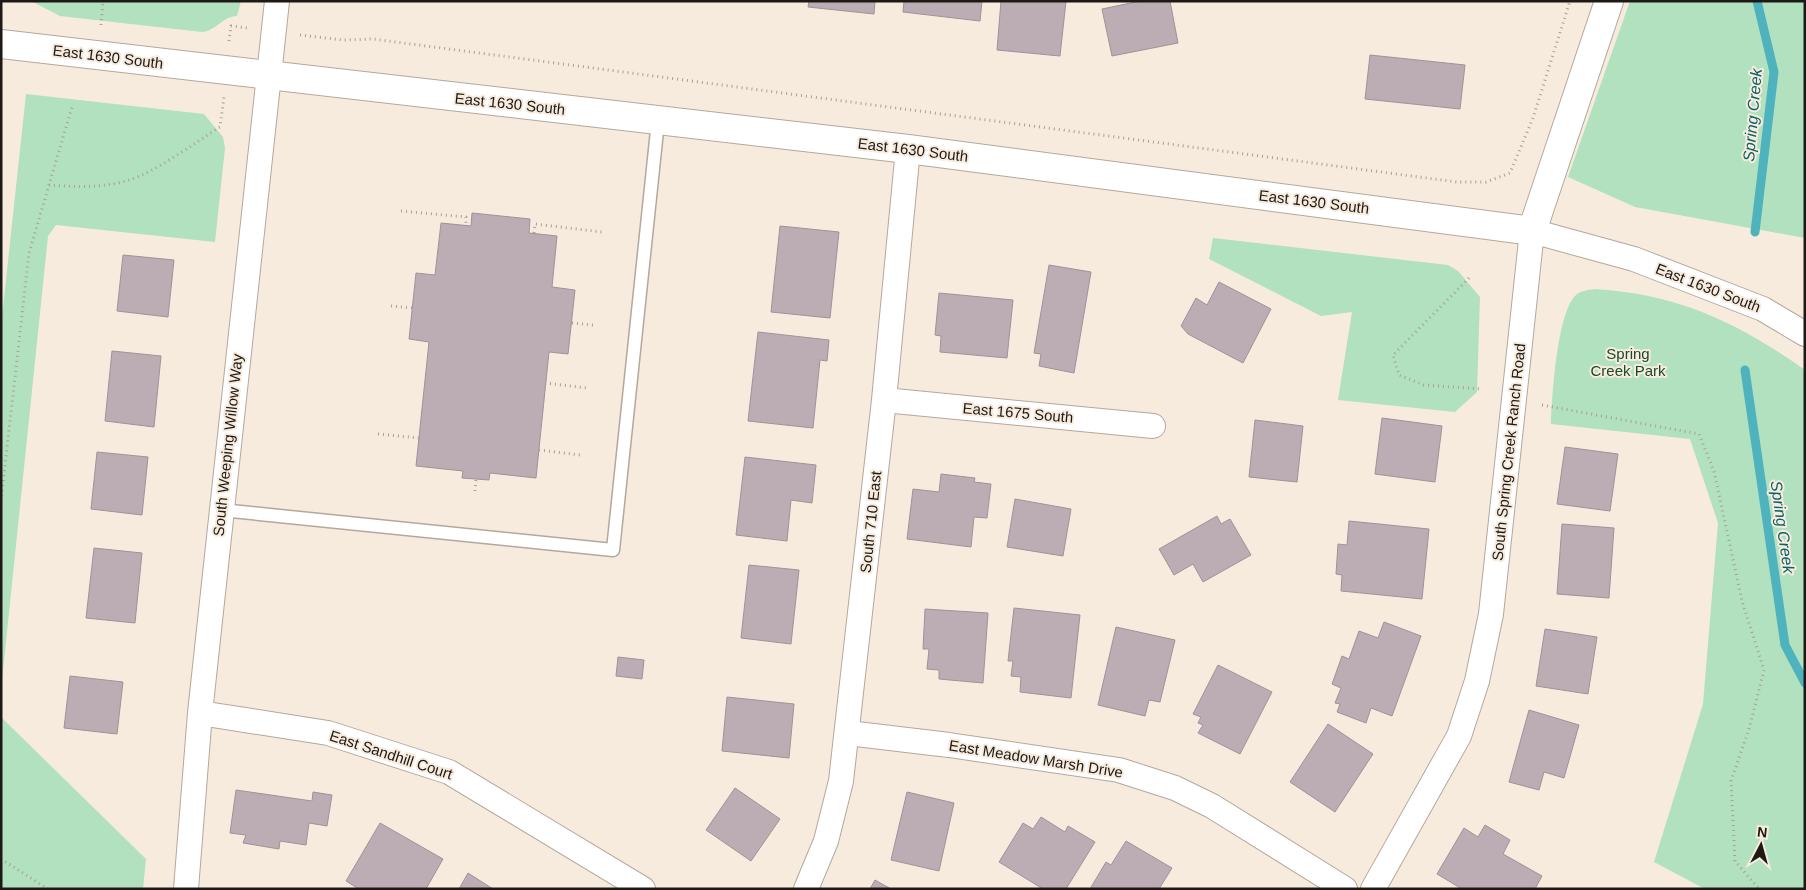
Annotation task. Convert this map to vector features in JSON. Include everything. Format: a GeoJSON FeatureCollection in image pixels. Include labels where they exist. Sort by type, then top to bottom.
{"type":"FeatureCollection","features":[{"type":"Feature","properties":{"kind":"street","name":"South Weeping Willow Way"},"geometry":{"type":"LineString","coordinates":[[186,889],[200,713],[267,76],[277,1]]}},
{"type":"Feature","properties":{"kind":"street","name":"South Spring Creek Ranch Road"},"geometry":{"type":"LineString","coordinates":[[1373,889],[1459,736],[1477,681],[1491,614],[1532,231],[1609,1]]}},
{"type":"Feature","properties":{"kind":"street","name":"East 1630 South"},"geometry":{"type":"LineString","coordinates":[[1,44],[908,149],[1532,231],[1643,262],[1763,308],[1805,334]]}},
{"type":"Feature","properties":{"kind":"street","name":"South 710 East"},"geometry":{"type":"LineString","coordinates":[[806,889],[826,841],[842,781],[884,400],[908,149]]}},
{"type":"Feature","properties":{"kind":"street","name":"East 1675 South"},"geometry":{"type":"LineString","coordinates":[[884,400],[1153,426]]}},
{"type":"Feature","properties":{"kind":"street","name":"East Sandhill Court"},"geometry":{"type":"LineString","coordinates":[[200,713],[328,734],[449,772],[642,889]]}},
{"type":"Feature","properties":{"kind":"street","name":"East Meadow Marsh Drive"},"geometry":{"type":"LineString","coordinates":[[848,733],[958,746],[1119,770],[1175,788],[1212,806],[1345,889]]}},
{"type":"Feature","properties":{"kind":"lane"},"geometry":{"type":"LineString","coordinates":[[221,510],[613,550],[658,121]]}},
{"type":"Feature","properties":{"kind":"path"},"geometry":{"type":"LineString","coordinates":[[100,25],[103,1]]}},
{"type":"Feature","properties":{"kind":"path"},"geometry":{"type":"LineString","coordinates":[[309,36],[343,40],[373,39],[1447,180],[1486,182],[1510,173],[1533,118],[1570,1]]}},
{"type":"Feature","properties":{"kind":"path"},"geometry":{"type":"LineString","coordinates":[[1,501],[29,253],[72,107]]}},
{"type":"Feature","properties":{"kind":"path"},"geometry":{"type":"LineString","coordinates":[[49,185],[76,187],[127,181],[145,173],[220,127]]}},
{"type":"Feature","properties":{"kind":"path"},"geometry":{"type":"LineString","coordinates":[[401,210],[466,217],[466,225]]}},
{"type":"Feature","properties":{"kind":"path"},"geometry":{"type":"LineString","coordinates":[[534,233],[535,224],[602,232]]}},
{"type":"Feature","properties":{"kind":"path"},"geometry":{"type":"LineString","coordinates":[[1469,278],[1393,355],[1399,375],[1424,385],[1480,389]]}},
{"type":"Feature","properties":{"kind":"path"},"geometry":{"type":"LineString","coordinates":[[391,306],[412,308]]}},
{"type":"Feature","properties":{"kind":"path"},"geometry":{"type":"LineString","coordinates":[[572,323],[593,325]]}},
{"type":"Feature","properties":{"kind":"path"},"geometry":{"type":"LineString","coordinates":[[545,383],[586,388]]}},
{"type":"Feature","properties":{"kind":"path"},"geometry":{"type":"LineString","coordinates":[[1542,405],[1699,434],[1714,471],[1742,601],[1764,670],[1731,781],[1735,861],[1759,889]]}},
{"type":"Feature","properties":{"kind":"path"},"geometry":{"type":"LineString","coordinates":[[378,434],[419,438]]}},
{"type":"Feature","properties":{"kind":"path"},"geometry":{"type":"LineString","coordinates":[[539,450],[580,455]]}},
{"type":"Feature","properties":{"kind":"path"},"geometry":{"type":"LineString","coordinates":[[475,491],[476,479]]}},
{"type":"Feature","properties":{"kind":"path"},"geometry":{"type":"LineString","coordinates":[[1,859],[48,889]]}},
{"type":"Feature","properties":{"kind":"green space"},"geometry":{"type":"Polygon","coordinates":[[[31,1],[241,1],[237,16],[228,18],[211,29],[202,32],[60,16],[31,1]]]}},
{"type":"Feature","properties":{"kind":"green space"},"geometry":{"type":"Polygon","coordinates":[[[1630,1],[1805,1],[1805,238],[1635,207],[1568,177],[1630,1]]]}},
{"type":"Feature","properties":{"kind":"green space"},"geometry":{"type":"Polygon","coordinates":[[[26,94],[204,114],[223,137],[225,148],[215,242],[56,225],[48,236],[1,690],[1,326],[26,94]]]}},
{"type":"Feature","properties":{"kind":"green space"},"geometry":{"type":"Polygon","coordinates":[[[1213,238],[1448,265],[1458,271],[1480,297],[1477,392],[1455,412],[1338,400],[1352,312],[1321,316],[1209,259],[1213,238]]]}},
{"type":"Feature","properties":{"kind":"green space","name":"Spring Creek Park"},"geometry":{"type":"Polygon","coordinates":[[[1594,289],[1653,297],[1706,313],[1755,338],[1805,370],[1805,889],[1705,889],[1654,862],[1703,704],[1718,523],[1690,439],[1551,424],[1557,356],[1564,319],[1576,295],[1594,289]]]}},
{"type":"Feature","properties":{"kind":"green space"},"geometry":{"type":"Polygon","coordinates":[[[1,717],[146,859],[143,889],[1,889],[1,717]]]}},
{"type":"Feature","properties":{"kind":"building"},"geometry":{"type":"Polygon","coordinates":[[[809,1],[875,1],[874,14],[808,7],[809,1]]]}},
{"type":"Feature","properties":{"kind":"building"},"geometry":{"type":"Polygon","coordinates":[[[904,1],[982,1],[980,21],[903,12],[904,1]]]}},
{"type":"Feature","properties":{"kind":"building"},"geometry":{"type":"Polygon","coordinates":[[[1001,1],[1066,1],[1060,56],[997,50],[1001,1]]]}},
{"type":"Feature","properties":{"kind":"building"},"geometry":{"type":"Polygon","coordinates":[[[1140,1],[1170,1],[1178,43],[1112,56],[1102,9],[1140,1]]]}},
{"type":"Feature","properties":{"kind":"building"},"geometry":{"type":"Polygon","coordinates":[[[1370,55],[1465,65],[1460,109],[1365,99],[1370,55]]]}},
{"type":"Feature","properties":{"kind":"building"},"geometry":{"type":"Polygon","coordinates":[[[472,213],[530,219],[529,233],[557,236],[552,287],[575,290],[568,354],[549,352],[536,478],[490,473],[489,480],[462,478],[463,471],[416,466],[429,342],[409,339],[416,273],[435,275],[441,223],[471,226],[472,213]]]}},
{"type":"Feature","properties":{"kind":"building"},"geometry":{"type":"Polygon","coordinates":[[[780,226],[839,232],[830,318],[771,312],[780,226]]]}},
{"type":"Feature","properties":{"kind":"building"},"geometry":{"type":"Polygon","coordinates":[[[123,255],[174,260],[168,317],[117,311],[123,255]]]}},
{"type":"Feature","properties":{"kind":"building"},"geometry":{"type":"Polygon","coordinates":[[[1049,265],[1091,272],[1074,373],[1039,366],[1041,354],[1034,353],[1049,265]]]}},
{"type":"Feature","properties":{"kind":"building"},"geometry":{"type":"Polygon","coordinates":[[[1219,282],[1271,309],[1243,363],[1188,334],[1181,326],[1196,298],[1207,305],[1219,282]]]}},
{"type":"Feature","properties":{"kind":"building"},"geometry":{"type":"Polygon","coordinates":[[[939,293],[1013,300],[1007,358],[940,352],[941,336],[935,335],[939,293]]]}},
{"type":"Feature","properties":{"kind":"building"},"geometry":{"type":"Polygon","coordinates":[[[758,332],[829,340],[827,361],[820,360],[813,428],[748,421],[758,332]]]}},
{"type":"Feature","properties":{"kind":"building"},"geometry":{"type":"Polygon","coordinates":[[[112,351],[161,356],[154,427],[105,421],[112,351]]]}},
{"type":"Feature","properties":{"kind":"building"},"geometry":{"type":"Polygon","coordinates":[[[1382,418],[1442,426],[1435,482],[1375,474],[1382,418]]]}},
{"type":"Feature","properties":{"kind":"building"},"geometry":{"type":"Polygon","coordinates":[[[1255,420],[1303,426],[1297,482],[1249,477],[1255,420]]]}},
{"type":"Feature","properties":{"kind":"building"},"geometry":{"type":"Polygon","coordinates":[[[1565,447],[1618,454],[1610,511],[1557,504],[1565,447]]]}},
{"type":"Feature","properties":{"kind":"building"},"geometry":{"type":"Polygon","coordinates":[[[97,452],[148,457],[142,515],[91,509],[97,452]]]}},
{"type":"Feature","properties":{"kind":"building"},"geometry":{"type":"Polygon","coordinates":[[[745,457],[816,465],[812,503],[791,500],[787,541],[736,535],[745,457]]]}},
{"type":"Feature","properties":{"kind":"building"},"geometry":{"type":"Polygon","coordinates":[[[941,474],[975,478],[974,482],[991,484],[987,518],[974,517],[971,547],[907,539],[913,489],[939,492],[941,474]]]}},
{"type":"Feature","properties":{"kind":"building"},"geometry":{"type":"Polygon","coordinates":[[[1015,499],[1071,509],[1063,556],[1007,547],[1015,499]]]}},
{"type":"Feature","properties":{"kind":"building"},"geometry":{"type":"Polygon","coordinates":[[[1217,516],[1221,524],[1230,519],[1251,555],[1203,582],[1193,564],[1174,575],[1159,549],[1217,516]]]}},
{"type":"Feature","properties":{"kind":"building"},"geometry":{"type":"Polygon","coordinates":[[[1349,521],[1429,529],[1422,599],[1341,591],[1342,575],[1336,574],[1338,544],[1347,545],[1349,521]]]}},
{"type":"Feature","properties":{"kind":"building"},"geometry":{"type":"Polygon","coordinates":[[[1562,524],[1614,528],[1609,598],[1557,594],[1562,524]]]}},
{"type":"Feature","properties":{"kind":"building"},"geometry":{"type":"Polygon","coordinates":[[[94,548],[142,553],[135,623],[86,618],[94,548]]]}},
{"type":"Feature","properties":{"kind":"building"},"geometry":{"type":"Polygon","coordinates":[[[749,565],[799,570],[791,644],[741,638],[749,565]]]}},
{"type":"Feature","properties":{"kind":"building"},"geometry":{"type":"Polygon","coordinates":[[[1014,608],[1080,615],[1071,698],[1020,692],[1021,677],[1011,676],[1013,661],[1008,661],[1014,608]]]}},
{"type":"Feature","properties":{"kind":"building"},"geometry":{"type":"Polygon","coordinates":[[[925,609],[988,613],[983,683],[939,679],[939,670],[927,669],[929,649],[923,649],[925,609]]]}},
{"type":"Feature","properties":{"kind":"building"},"geometry":{"type":"Polygon","coordinates":[[[1384,622],[1421,636],[1392,716],[1371,708],[1366,723],[1337,712],[1340,704],[1335,703],[1341,688],[1332,684],[1342,656],[1349,659],[1359,631],[1378,638],[1384,622]]]}},
{"type":"Feature","properties":{"kind":"building"},"geometry":{"type":"Polygon","coordinates":[[[1116,627],[1175,640],[1160,702],[1149,700],[1145,716],[1098,705],[1116,627]]]}},
{"type":"Feature","properties":{"kind":"building"},"geometry":{"type":"Polygon","coordinates":[[[1545,629],[1597,637],[1588,694],[1536,686],[1545,629]]]}},
{"type":"Feature","properties":{"kind":"building"},"geometry":{"type":"Polygon","coordinates":[[[618,657],[644,660],[642,679],[616,676],[618,657]]]}},
{"type":"Feature","properties":{"kind":"building"},"geometry":{"type":"Polygon","coordinates":[[[1218,665],[1272,692],[1240,754],[1198,733],[1203,725],[1198,723],[1201,717],[1193,714],[1218,665]]]}},
{"type":"Feature","properties":{"kind":"building"},"geometry":{"type":"Polygon","coordinates":[[[70,676],[123,682],[117,734],[64,728],[70,676]]]}},
{"type":"Feature","properties":{"kind":"building"},"geometry":{"type":"Polygon","coordinates":[[[727,697],[794,704],[789,758],[722,751],[727,697]]]}},
{"type":"Feature","properties":{"kind":"building"},"geometry":{"type":"Polygon","coordinates":[[[1529,710],[1579,725],[1564,778],[1544,772],[1539,790],[1509,782],[1529,710]]]}},
{"type":"Feature","properties":{"kind":"building"},"geometry":{"type":"Polygon","coordinates":[[[1328,724],[1373,754],[1335,812],[1290,782],[1328,724]]]}},
{"type":"Feature","properties":{"kind":"building"},"geometry":{"type":"Polygon","coordinates":[[[735,788],[780,819],[751,861],[706,830],[735,788]]]}},
{"type":"Feature","properties":{"kind":"building"},"geometry":{"type":"Polygon","coordinates":[[[236,790],[312,801],[313,792],[332,795],[327,826],[309,823],[306,845],[280,841],[279,849],[243,843],[246,835],[230,833],[236,790]]]}},
{"type":"Feature","properties":{"kind":"building"},"geometry":{"type":"Polygon","coordinates":[[[907,792],[954,803],[939,871],[891,860],[907,792]]]}},
{"type":"Feature","properties":{"kind":"building"},"geometry":{"type":"Polygon","coordinates":[[[1041,817],[1065,832],[1068,826],[1095,842],[1066,889],[1043,889],[999,862],[1023,823],[1033,829],[1041,817]]]}},
{"type":"Feature","properties":{"kind":"building"},"geometry":{"type":"Polygon","coordinates":[[[380,823],[443,859],[426,889],[359,889],[346,881],[380,823]]]}},
{"type":"Feature","properties":{"kind":"building"},"geometry":{"type":"Polygon","coordinates":[[[1485,825],[1510,840],[1503,854],[1542,876],[1535,889],[1462,889],[1437,874],[1464,828],[1478,837],[1485,825]]]}},
{"type":"Feature","properties":{"kind":"building"},"geometry":{"type":"Polygon","coordinates":[[[1126,841],[1172,868],[1159,889],[1090,889],[1106,862],[1111,865],[1126,841]]]}},
{"type":"Feature","properties":{"kind":"building"},"geometry":{"type":"Polygon","coordinates":[[[468,873],[493,889],[459,889],[468,873]]]}},
{"type":"Feature","properties":{"kind":"building"},"geometry":{"type":"Polygon","coordinates":[[[875,880],[891,889],[870,889],[875,880]]]}},
{"type":"Feature","properties":{"kind":"waterway","name":"Spring Creek"},"geometry":{"type":"LineString","coordinates":[[1755,232],[1774,72],[1757,1]]}},
{"type":"Feature","properties":{"kind":"waterway","name":"Spring Creek"},"geometry":{"type":"LineString","coordinates":[[1745,370],[1785,645],[1805,683]]}}]}
